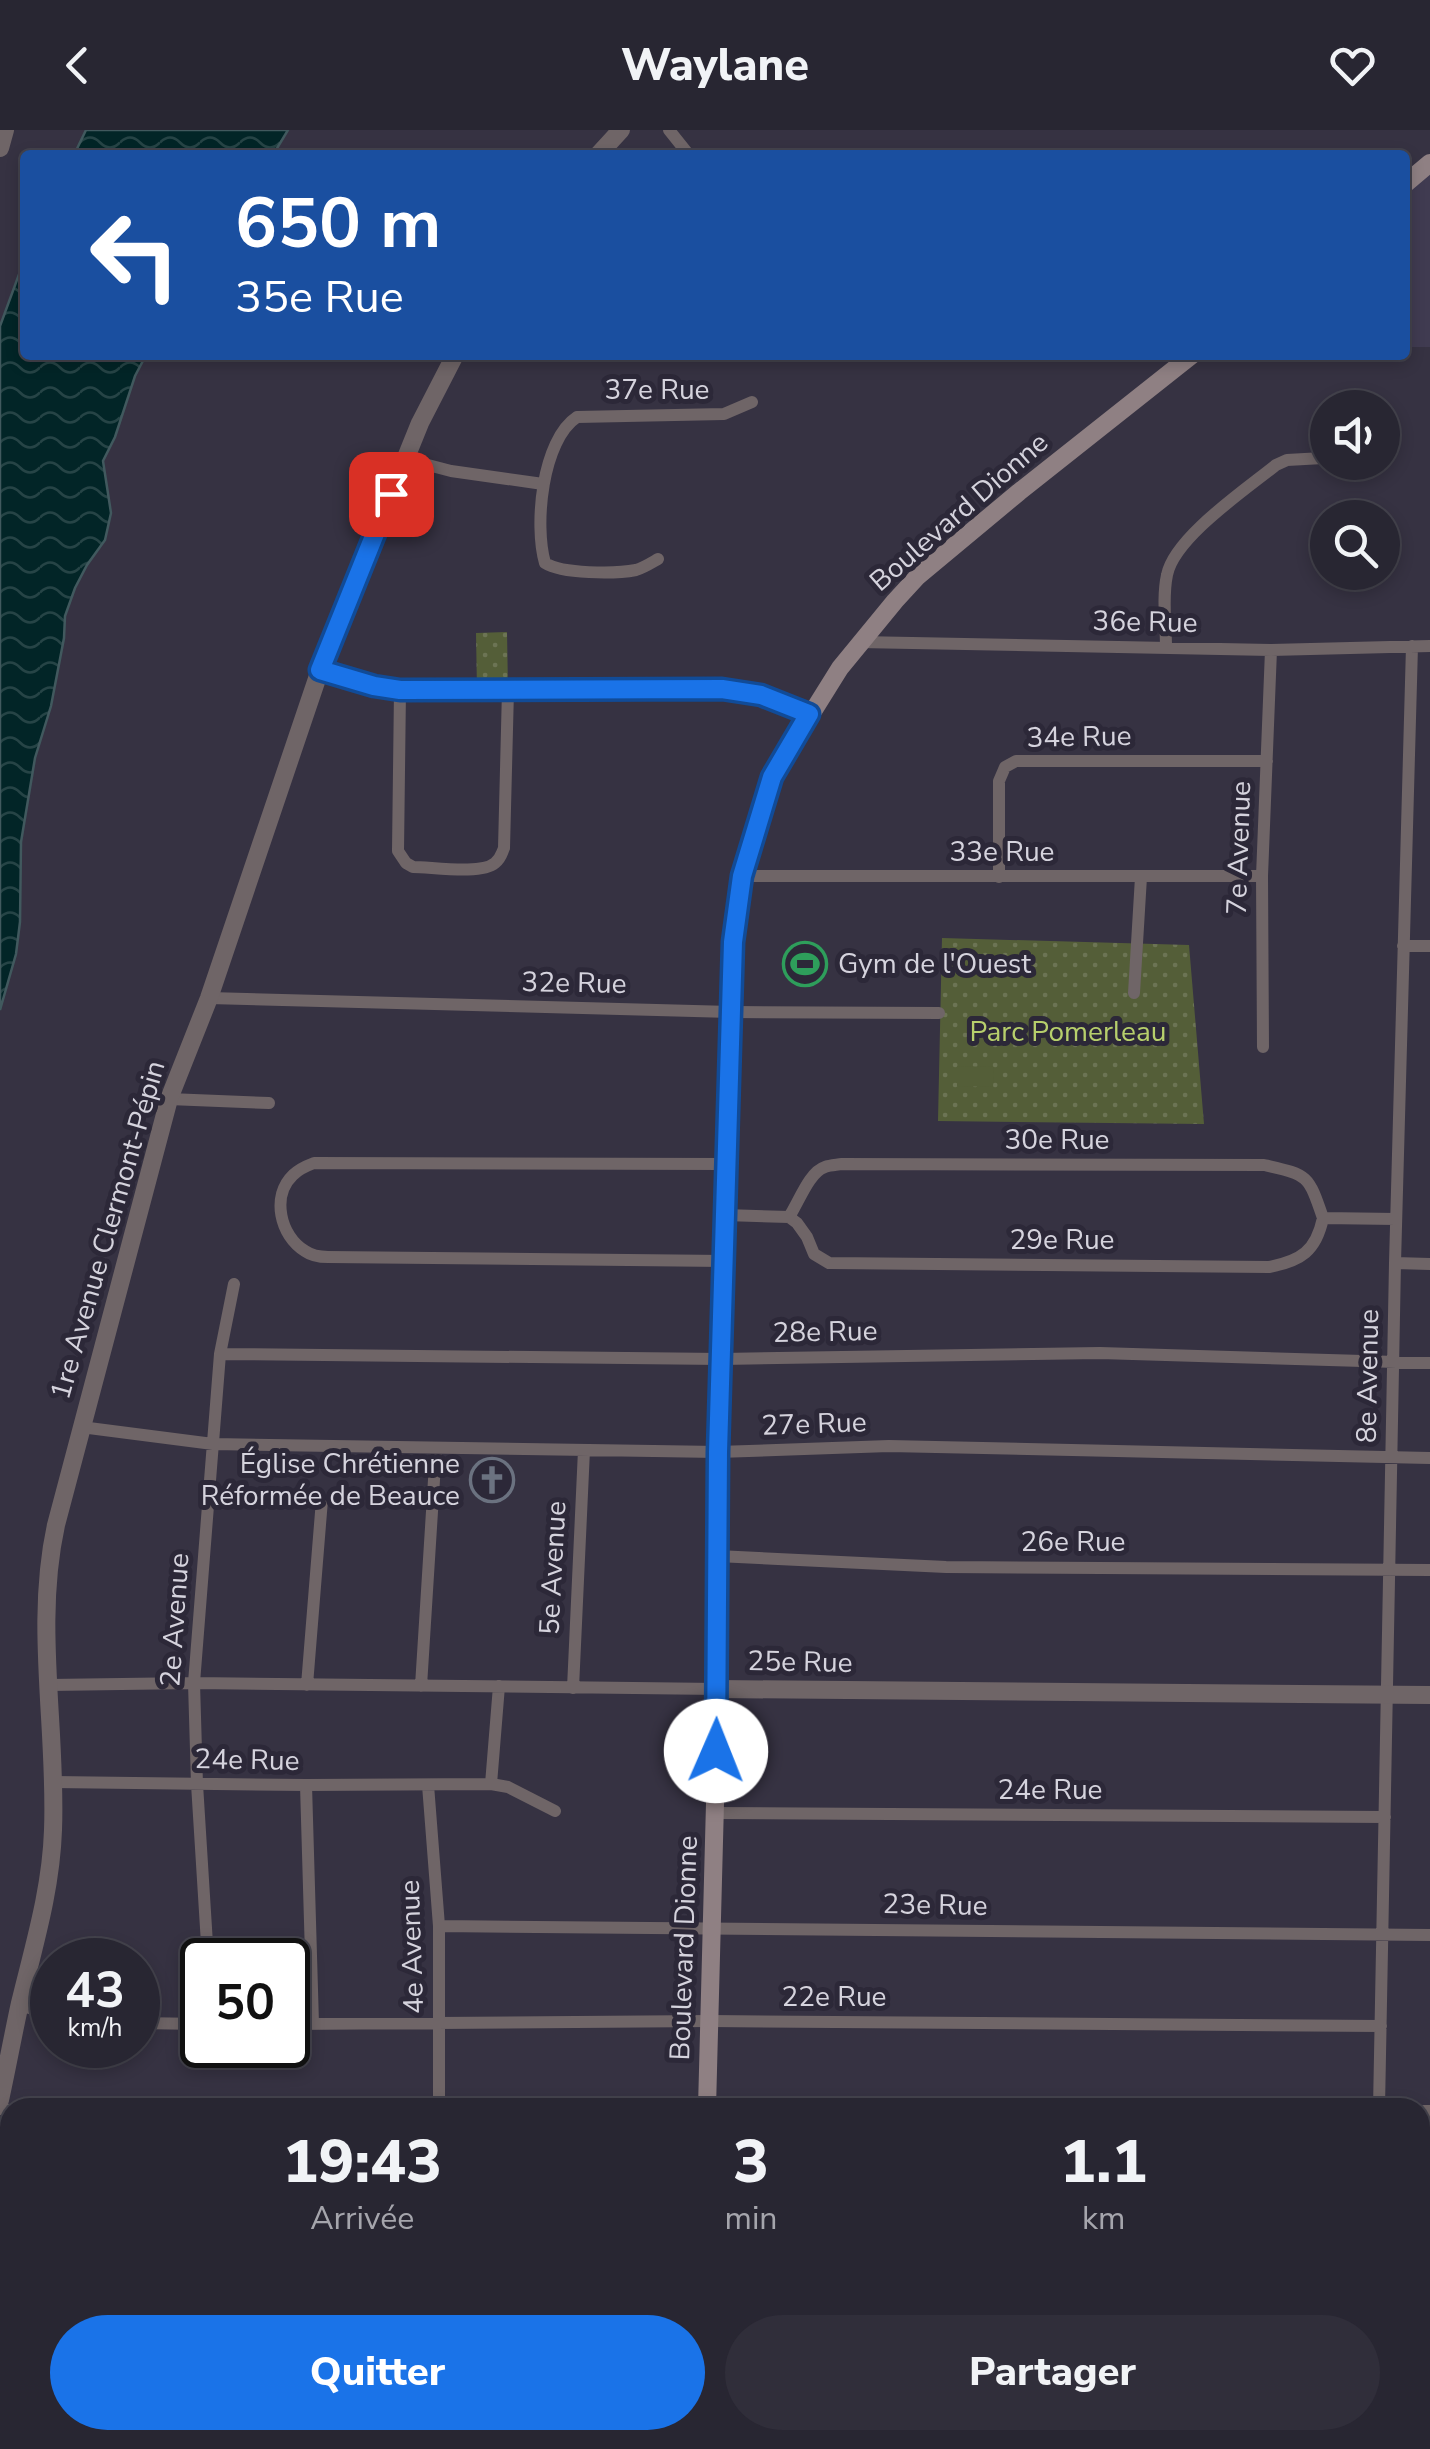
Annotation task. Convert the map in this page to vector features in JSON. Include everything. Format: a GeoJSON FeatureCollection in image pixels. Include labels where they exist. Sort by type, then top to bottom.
{"type":"FeatureCollection","features":[{"type":"Feature","properties":{"kind":"main road"},"geometry":{"type":"LineString","coordinates":[[1410,180],[1430,163]]}},
{"type":"Feature","properties":{"kind":"main road","name":"Boulevard Dionne"},"geometry":{"type":"LineString","coordinates":[[707,2098],[726,1164],[733,942],[742,876],[772,777],[809,714],[859,642],[918,576],[1186,360]]}},
{"type":"Feature","properties":{"kind":"street"},"geometry":{"type":"LineString","coordinates":[[0,148],[5,130]]}},
{"type":"Feature","properties":{"kind":"street"},"geometry":{"type":"LineString","coordinates":[[603,150],[621,130]]}},
{"type":"Feature","properties":{"kind":"street"},"geometry":{"type":"LineString","coordinates":[[669,130],[685,150]]}},
{"type":"Feature","properties":{"kind":"street","name":"1re Avenue Clermont-Pépin"},"geometry":{"type":"LineString","coordinates":[[0,2098],[46,1898],[53,1782],[46,1626],[51,1545],[81,1427],[170,1099],[320,670],[405,459],[452,360]]}},
{"type":"Feature","properties":{"kind":"street","name":"37e Rue"},"geometry":{"type":"LineString","coordinates":[[544,484],[560,434],[577,417],[724,414],[752,402]]}},
{"type":"Feature","properties":{"kind":"street"},"geometry":{"type":"LineString","coordinates":[[405,459],[452,471],[544,484],[541,547],[551,567],[566,572],[624,571],[637,570],[658,559]]}},
{"type":"Feature","properties":{"kind":"street"},"geometry":{"type":"LineString","coordinates":[[1166,646],[1167,575],[1172,557],[1186,540],[1276,465],[1310,459]]}},
{"type":"Feature","properties":{"kind":"street","name":"36e Rue"},"geometry":{"type":"LineString","coordinates":[[859,642],[1271,650],[1430,646]]}},
{"type":"Feature","properties":{"kind":"street","name":"8e Avenue"},"geometry":{"type":"LineString","coordinates":[[1380,2098],[1395,1264],[1412,646]]}},
{"type":"Feature","properties":{"kind":"street","name":"7e Avenue"},"geometry":{"type":"LineString","coordinates":[[1263,1047],[1262,876],[1271,650]]}},
{"type":"Feature","properties":{"kind":"street"},"geometry":{"type":"LineString","coordinates":[[320,670],[400,690],[722,689],[761,695],[809,714]]}},
{"type":"Feature","properties":{"kind":"street"},"geometry":{"type":"LineString","coordinates":[[400,690],[397,844],[401,858],[412,867],[472,869],[489,866],[500,857],[505,838],[508,690]]}},
{"type":"Feature","properties":{"kind":"street","name":"34e Rue"},"geometry":{"type":"LineString","coordinates":[[999,878],[1000,782],[1005,767],[1016,761],[1267,761]]}},
{"type":"Feature","properties":{"kind":"street","name":"33e Rue"},"geometry":{"type":"LineString","coordinates":[[742,876],[1262,876]]}},
{"type":"Feature","properties":{"kind":"street"},"geometry":{"type":"LineString","coordinates":[[1134,993],[1141,877]]}},
{"type":"Feature","properties":{"kind":"street"},"geometry":{"type":"LineString","coordinates":[[1404,946],[1430,946]]}},
{"type":"Feature","properties":{"kind":"street","name":"32e Rue"},"geometry":{"type":"LineString","coordinates":[[208,998],[731,1012],[939,1013]]}},
{"type":"Feature","properties":{"kind":"street"},"geometry":{"type":"LineString","coordinates":[[170,1099],[269,1103]]}},
{"type":"Feature","properties":{"kind":"street"},"geometry":{"type":"LineString","coordinates":[[724,1262],[316,1256],[295,1243],[280,1212],[284,1187],[290,1177],[314,1162],[726,1164]]}},
{"type":"Feature","properties":{"kind":"street","name":"30e Rue"},"geometry":{"type":"LineString","coordinates":[[789,1216],[811,1177],[822,1167],[842,1164],[1264,1165],[1301,1174],[1314,1190],[1323,1218]]}},
{"type":"Feature","properties":{"kind":"street"},"geometry":{"type":"LineString","coordinates":[[725,1216],[789,1216]]}},
{"type":"Feature","properties":{"kind":"street","name":"29e Rue"},"geometry":{"type":"LineString","coordinates":[[789,1216],[807,1236],[814,1254],[830,1263],[1269,1267],[1290,1263],[1309,1251],[1320,1234],[1323,1218]]}},
{"type":"Feature","properties":{"kind":"street"},"geometry":{"type":"LineString","coordinates":[[1323,1218],[1396,1219]]}},
{"type":"Feature","properties":{"kind":"street"},"geometry":{"type":"LineString","coordinates":[[1395,1264],[1430,1264]]}},
{"type":"Feature","properties":{"kind":"street","name":"2e Avenue"},"geometry":{"type":"LineString","coordinates":[[206,1938],[194,1683],[220,1354],[234,1284]]}},
{"type":"Feature","properties":{"kind":"street","name":"28e Rue"},"geometry":{"type":"LineString","coordinates":[[220,1354],[722,1359],[1100,1353],[1430,1363]]}},
{"type":"Feature","properties":{"kind":"street","name":"27e Rue"},"geometry":{"type":"LineString","coordinates":[[81,1427],[213,1444],[718,1452],[889,1446],[1430,1458]]}},
{"type":"Feature","properties":{"kind":"street"},"geometry":{"type":"LineString","coordinates":[[420,1686],[436,1448]]}},
{"type":"Feature","properties":{"kind":"street","name":"5e Avenue"},"geometry":{"type":"LineString","coordinates":[[573,1688],[584,1450]]}},
{"type":"Feature","properties":{"kind":"street"},"geometry":{"type":"LineString","coordinates":[[307,1686],[322,1500]]}},
{"type":"Feature","properties":{"kind":"street","name":"26e Rue"},"geometry":{"type":"LineString","coordinates":[[717,1556],[946,1566],[1430,1570]]}},
{"type":"Feature","properties":{"kind":"street","name":"25e Rue"},"geometry":{"type":"LineString","coordinates":[[49,1685],[194,1683],[1430,1695]]}},
{"type":"Feature","properties":{"kind":"street"},"geometry":{"type":"LineString","coordinates":[[491,1784],[500,1686]]}},
{"type":"Feature","properties":{"kind":"street","name":"24e Rue"},"geometry":{"type":"LineString","coordinates":[[53,1782],[491,1784],[508,1787],[554,1811]]}},
{"type":"Feature","properties":{"kind":"street"},"geometry":{"type":"LineString","coordinates":[[306,1786],[313,2024]]}},
{"type":"Feature","properties":{"kind":"street","name":"4e Avenue"},"geometry":{"type":"LineString","coordinates":[[428,1786],[438,1926],[439,2098]]}},
{"type":"Feature","properties":{"kind":"street","name":"24e Rue"},"geometry":{"type":"LineString","coordinates":[[715,1813],[1385,1816]]}},
{"type":"Feature","properties":{"kind":"street","name":"23e Rue"},"geometry":{"type":"LineString","coordinates":[[438,1926],[1430,1935]]}},
{"type":"Feature","properties":{"kind":"street"},"geometry":{"type":"LineString","coordinates":[[20,2005],[30,2008]]}},
{"type":"Feature","properties":{"kind":"street","name":"22e Rue"},"geometry":{"type":"LineString","coordinates":[[313,2024],[710,2021],[1381,2026]]}},
{"type":"Feature","properties":{"kind":"shaded area"},"geometry":{"type":"Polygon","coordinates":[[[1430,163],[1430,347],[1410,347],[1410,180],[1430,163]]]}},
{"type":"Feature","properties":{"kind":"green space"},"geometry":{"type":"Polygon","coordinates":[[[507,632],[508,690],[477,690],[476,633],[507,632]]]}},
{"type":"Feature","properties":{"kind":"green space","name":"Parc Pomerleau"},"geometry":{"type":"Polygon","coordinates":[[[942,938],[1189,945],[1204,1124],[938,1121],[942,938]]]}},
{"type":"Feature","properties":{"kind":"green space"},"geometry":{"type":"Polygon","coordinates":[[[957,1066],[994,1067],[993,1087],[957,1086],[957,1066]]]}},
{"type":"Feature","properties":{"kind":"water"},"geometry":{"type":"Polygon","coordinates":[[[86,130],[288,130],[276,150],[76,150],[86,130]]]}},
{"type":"Feature","properties":{"kind":"water"},"geometry":{"type":"Polygon","coordinates":[[[20,272],[20,360],[143,360],[103,461],[111,513],[105,540],[87,565],[65,616],[51,706],[35,758],[21,842],[16,954],[0,1010],[0,326],[20,272]]]}},
{"type":"Feature","properties":{"kind":"place","name":"Gym de l'Ouest"},"geometry":{"type":"Point","coordinates":[805,964]}},
{"type":"Feature","properties":{"kind":"place","name":"Église Chrétienne Réformée de Beauce"},"geometry":{"type":"Point","coordinates":[492,1480]}},
{"type":"Feature","properties":{"kind":"route"},"geometry":{"type":"LineString","coordinates":[[391,494],[320,670],[400,690],[722,689],[761,695],[809,714],[772,777],[742,876],[733,942],[718,1452],[716,1751]]}}]}
